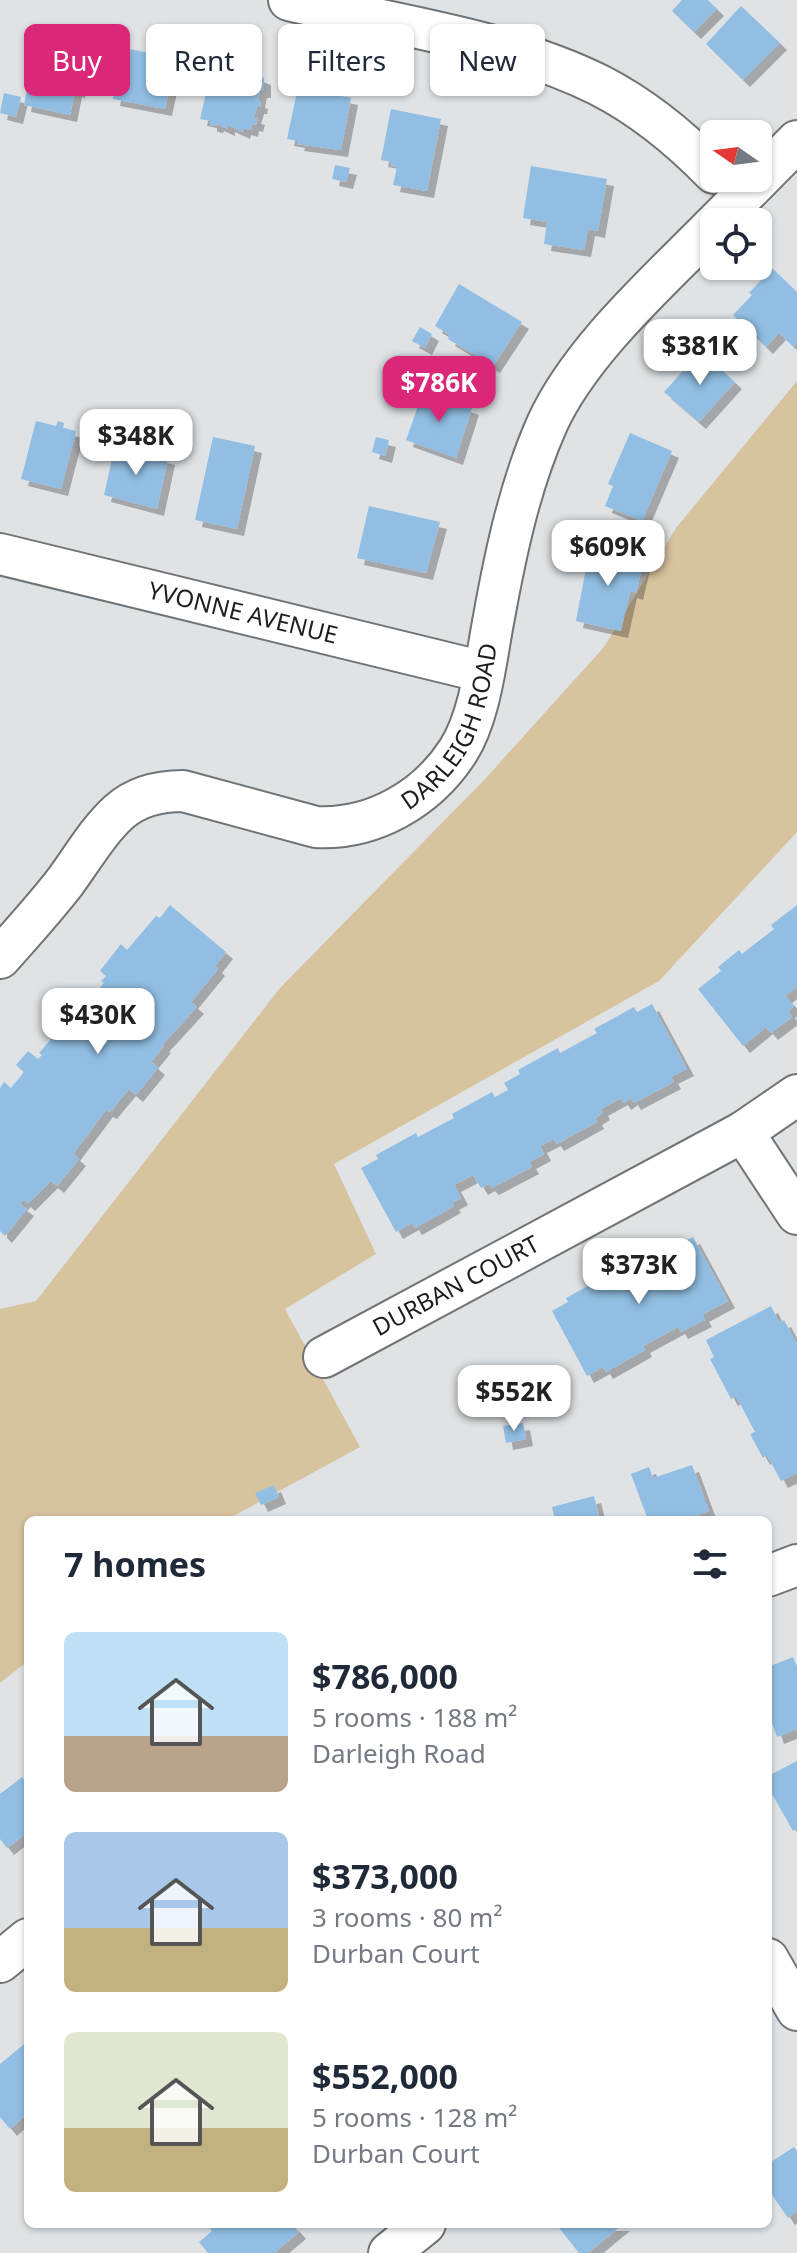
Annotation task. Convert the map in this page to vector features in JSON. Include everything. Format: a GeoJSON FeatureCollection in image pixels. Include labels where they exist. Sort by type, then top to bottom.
{"type":"FeatureCollection","features":[{"type":"Feature","properties":{"kind":"street"},"geometry":{"type":"LineString","coordinates":[[289,0],[475,42],[598,85],[635,107],[695,153],[721,200]]}},
{"type":"Feature","properties":{"kind":"street","name":"DARLEIGH ROAD"},"geometry":{"type":"LineString","coordinates":[[0,958],[62,886],[120,811],[152,794],[183,791],[316,827],[346,827],[380,818],[415,796],[447,765],[459,750],[470,726],[519,505],[558,402],[609,334],[721,200],[797,141]]}},
{"type":"Feature","properties":{"kind":"street","name":"YVONNE AVENUE"},"geometry":{"type":"LineString","coordinates":[[0,554],[484,672]]}},
{"type":"Feature","properties":{"kind":"street","name":"DURBAN COURT"},"geometry":{"type":"LineString","coordinates":[[324,1357],[743,1132],[797,1095]]}},
{"type":"Feature","properties":{"kind":"street"},"geometry":{"type":"LineString","coordinates":[[743,1132],[797,1214]]}},
{"type":"Feature","properties":{"kind":"street"},"geometry":{"type":"LineString","coordinates":[[772,1574],[797,1565]]}},
{"type":"Feature","properties":{"kind":"street"},"geometry":{"type":"LineString","coordinates":[[0,1962],[24,1942]]}},
{"type":"Feature","properties":{"kind":"street"},"geometry":{"type":"LineString","coordinates":[[772,1966],[797,2010]]}},
{"type":"Feature","properties":{"kind":"street"},"geometry":{"type":"LineString","coordinates":[[389,2253],[420,2228]]}},
{"type":"Feature","properties":{"kind":"shaded area"},"geometry":{"type":"Polygon","coordinates":[[[797,381],[797,832],[659,981],[334,1164],[376,1254],[285,1309],[360,1447],[233,1516],[24,1516],[24,1664],[0,1683],[0,1309],[36,1301],[280,988],[486,778],[604,647],[676,528],[797,381]]]}},
{"type":"Feature","properties":{"kind":"building"},"geometry":{"type":"Polygon","coordinates":[[[682,0],[708,0],[717,9],[694,32],[672,11],[682,0]]]}},
{"type":"Feature","properties":{"kind":"building"},"geometry":{"type":"Polygon","coordinates":[[[741,6],[780,43],[743,80],[706,44],[741,6]]]}},
{"type":"Feature","properties":{"kind":"building"},"geometry":{"type":"Polygon","coordinates":[[[130,49],[146,52],[146,96],[168,96],[165,109],[113,99],[114,96],[130,96],[130,49]]]}},
{"type":"Feature","properties":{"kind":"building"},"geometry":{"type":"Polygon","coordinates":[[[4,93],[21,97],[16,117],[0,113],[4,93]]]}},
{"type":"Feature","properties":{"kind":"building"},"geometry":{"type":"Polygon","coordinates":[[[26,96],[74,96],[70,115],[24,105],[26,96]]]}},
{"type":"Feature","properties":{"kind":"building"},"geometry":{"type":"Polygon","coordinates":[[[205,96],[259,96],[258,101],[261,102],[254,117],[258,118],[256,125],[252,124],[251,130],[244,128],[243,132],[228,125],[228,129],[200,119],[205,96]]]}},
{"type":"Feature","properties":{"kind":"building"},"geometry":{"type":"Polygon","coordinates":[[[296,96],[351,98],[341,150],[297,144],[298,141],[287,139],[296,96]]]}},
{"type":"Feature","properties":{"kind":"building"},"geometry":{"type":"Polygon","coordinates":[[[391,109],[441,119],[427,191],[393,185],[397,167],[391,166],[392,162],[381,160],[391,109]]]}},
{"type":"Feature","properties":{"kind":"building"},"geometry":{"type":"Polygon","coordinates":[[[335,165],[350,168],[346,182],[332,179],[335,165]]]}},
{"type":"Feature","properties":{"kind":"building"},"geometry":{"type":"Polygon","coordinates":[[[531,166],[607,179],[598,231],[588,229],[584,250],[544,244],[547,222],[523,218],[531,166]]]}},
{"type":"Feature","properties":{"kind":"building"},"geometry":{"type":"Polygon","coordinates":[[[772,268],[797,292],[797,344],[794,347],[779,333],[766,347],[733,315],[752,295],[749,293],[761,280],[772,280],[772,268]]]}},
{"type":"Feature","properties":{"kind":"building"},"geometry":{"type":"Polygon","coordinates":[[[459,284],[522,322],[493,366],[448,339],[450,335],[435,326],[459,284]]]}},
{"type":"Feature","properties":{"kind":"building"},"geometry":{"type":"Polygon","coordinates":[[[420,327],[432,334],[425,348],[412,341],[420,327]]]}},
{"type":"Feature","properties":{"kind":"building"},"geometry":{"type":"Polygon","coordinates":[[[701,351],[735,382],[699,422],[664,392],[701,351]]]}},
{"type":"Feature","properties":{"kind":"building"},"geometry":{"type":"Polygon","coordinates":[[[424,390],[472,408],[456,458],[406,440],[418,406],[414,404],[416,399],[420,400],[424,390]]]}},
{"type":"Feature","properties":{"kind":"building"},"geometry":{"type":"Polygon","coordinates":[[[36,421],[56,426],[58,421],[64,423],[63,428],[76,431],[61,489],[21,479],[36,421]]]}},
{"type":"Feature","properties":{"kind":"building"},"geometry":{"type":"Polygon","coordinates":[[[630,433],[672,451],[642,521],[605,506],[613,486],[608,484],[630,433]]]}},
{"type":"Feature","properties":{"kind":"building"},"geometry":{"type":"Polygon","coordinates":[[[213,437],[255,446],[237,529],[195,520],[213,437]]]}},
{"type":"Feature","properties":{"kind":"building"},"geometry":{"type":"Polygon","coordinates":[[[376,437],[389,440],[385,456],[372,452],[376,437]]]}},
{"type":"Feature","properties":{"kind":"building"},"geometry":{"type":"Polygon","coordinates":[[[128,442],[135,443],[133,450],[168,458],[157,509],[104,495],[115,446],[127,449],[128,442]]]}},
{"type":"Feature","properties":{"kind":"building"},"geometry":{"type":"Polygon","coordinates":[[[369,506],[440,522],[426,573],[357,558],[369,506]]]}},
{"type":"Feature","properties":{"kind":"building"},"geometry":{"type":"Polygon","coordinates":[[[590,547],[644,559],[636,593],[630,591],[621,631],[576,621],[590,547]]]}},
{"type":"Feature","properties":{"kind":"building"},"geometry":{"type":"Polygon","coordinates":[[[170,905],[226,952],[215,966],[218,969],[191,1002],[197,1007],[162,1045],[151,1062],[158,1068],[136,1095],[129,1089],[110,1112],[106,1110],[73,1154],[79,1159],[57,1186],[51,1181],[28,1204],[24,1200],[20,1204],[27,1209],[5,1236],[0,1231],[0,1088],[4,1082],[11,1088],[24,1072],[16,1065],[28,1051],[38,1059],[42,1055],[39,1053],[52,1038],[46,1033],[68,1007],[75,1013],[94,989],[97,992],[106,976],[100,971],[121,944],[127,950],[156,916],[160,918],[170,905]]]}},
{"type":"Feature","properties":{"kind":"building"},"geometry":{"type":"Polygon","coordinates":[[[797,905],[797,987],[785,996],[794,1006],[788,1011],[792,1017],[771,1033],[766,1027],[743,1046],[698,989],[721,971],[718,967],[739,950],[742,954],[774,929],[771,925],[797,905]]]}},
{"type":"Feature","properties":{"kind":"building"},"geometry":{"type":"Polygon","coordinates":[[[652,1004],[687,1069],[671,1077],[674,1082],[634,1103],[631,1098],[624,1103],[621,1098],[601,1109],[603,1113],[595,1118],[597,1122],[557,1144],[554,1139],[540,1146],[544,1154],[529,1162],[532,1167],[492,1188],[488,1184],[481,1188],[473,1175],[454,1185],[461,1198],[452,1203],[454,1206],[415,1228],[412,1223],[396,1232],[361,1168],[378,1159],[376,1155],[416,1133],[418,1137],[454,1118],[452,1114],[492,1092],[495,1097],[508,1090],[504,1083],[520,1074],[518,1070],[558,1048],[560,1053],[597,1033],[594,1029],[634,1007],[637,1012],[652,1004]]]}},
{"type":"Feature","properties":{"kind":"building"},"geometry":{"type":"Polygon","coordinates":[[[693,1237],[728,1301],[702,1315],[705,1320],[681,1332],[678,1327],[643,1346],[645,1350],[606,1372],[603,1367],[587,1376],[552,1311],[568,1302],[566,1298],[606,1276],[608,1281],[665,1246],[668,1251],[693,1237]]]}},
{"type":"Feature","properties":{"kind":"building"},"geometry":{"type":"Polygon","coordinates":[[[771,1306],[779,1322],[784,1320],[797,1344],[797,1473],[781,1481],[767,1455],[763,1458],[750,1434],[755,1432],[736,1396],[731,1399],[710,1359],[714,1357],[706,1340],[771,1306]]]}},
{"type":"Feature","properties":{"kind":"building"},"geometry":{"type":"Polygon","coordinates":[[[523,1423],[526,1439],[506,1443],[503,1426],[523,1423]]]}},
{"type":"Feature","properties":{"kind":"building"},"geometry":{"type":"Polygon","coordinates":[[[692,1465],[709,1511],[695,1516],[647,1516],[631,1474],[649,1467],[653,1478],[692,1465]]]}},
{"type":"Feature","properties":{"kind":"building"},"geometry":{"type":"Polygon","coordinates":[[[274,1485],[279,1497],[261,1505],[255,1493],[274,1485]]]}},
{"type":"Feature","properties":{"kind":"building"},"geometry":{"type":"Polygon","coordinates":[[[594,1496],[599,1516],[554,1516],[552,1507],[594,1496]]]}},
{"type":"Feature","properties":{"kind":"building"},"geometry":{"type":"Polygon","coordinates":[[[793,1657],[797,1667],[797,1729],[777,1737],[772,1723],[772,1665],[793,1657]]]}},
{"type":"Feature","properties":{"kind":"building"},"geometry":{"type":"Polygon","coordinates":[[[797,1761],[797,1828],[793,1831],[772,1794],[772,1774],[797,1761]]]}},
{"type":"Feature","properties":{"kind":"building"},"geometry":{"type":"Polygon","coordinates":[[[22,1777],[24,1780],[24,1835],[7,1848],[0,1839],[0,1794],[22,1777]]]}},
{"type":"Feature","properties":{"kind":"building"},"geometry":{"type":"Polygon","coordinates":[[[24,2044],[24,2117],[10,2129],[0,2117],[0,2064],[24,2044]]]}},
{"type":"Feature","properties":{"kind":"building"},"geometry":{"type":"Polygon","coordinates":[[[794,2147],[797,2151],[797,2211],[788,2218],[772,2195],[772,2161],[794,2147]]]}},
{"type":"Feature","properties":{"kind":"building"},"geometry":{"type":"Polygon","coordinates":[[[209,2228],[296,2228],[299,2232],[274,2253],[208,2253],[199,2242],[212,2231],[209,2228]]]}},
{"type":"Feature","properties":{"kind":"building"},"geometry":{"type":"Polygon","coordinates":[[[559,2228],[618,2228],[588,2253],[579,2253],[559,2228]]]}}]}
